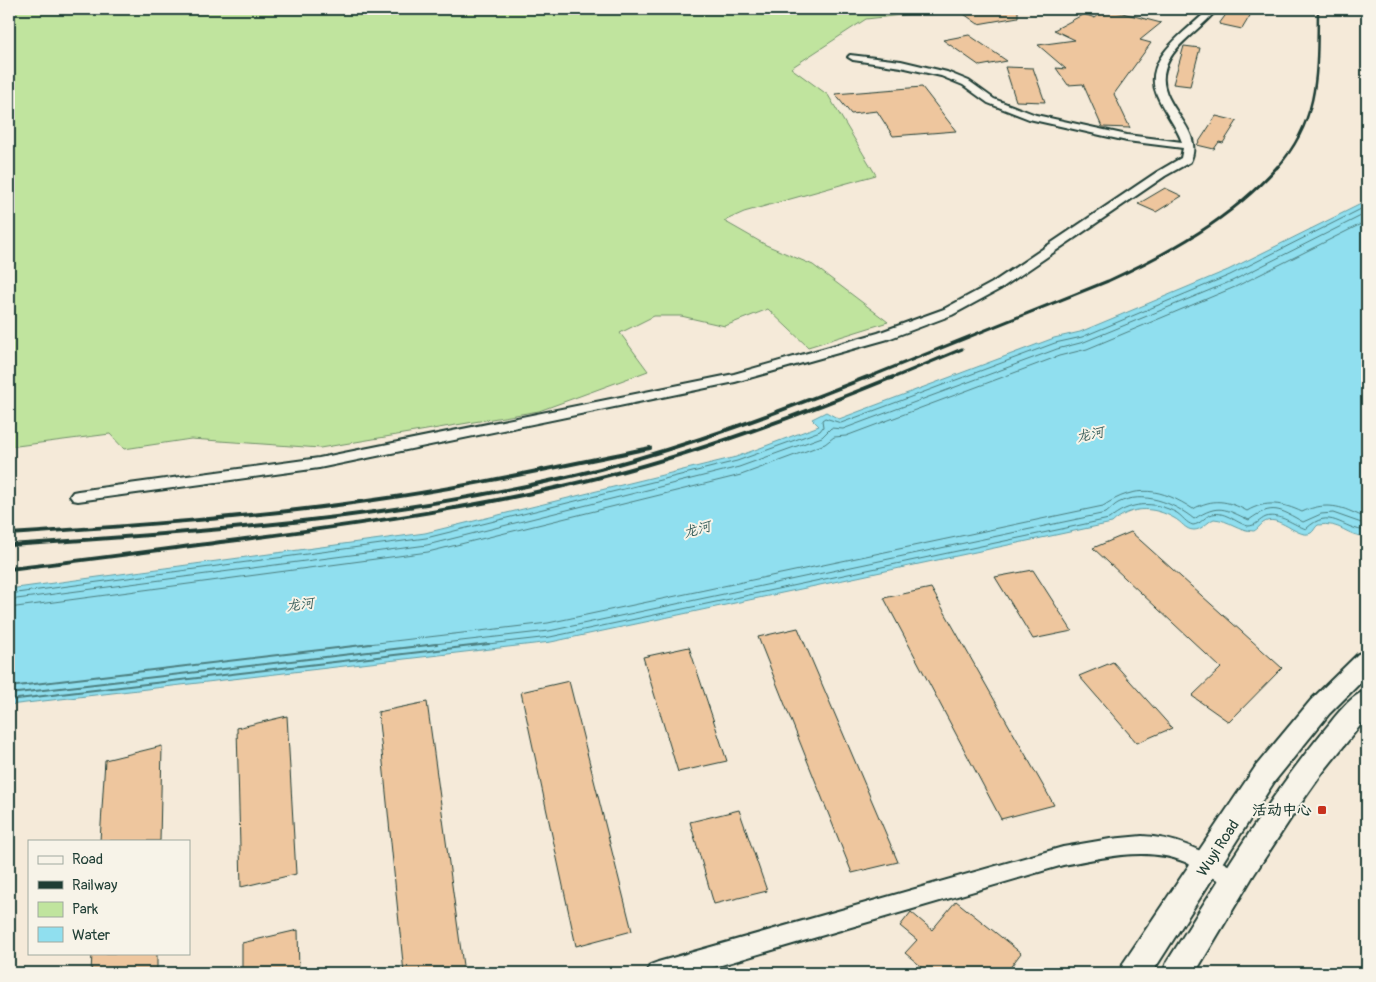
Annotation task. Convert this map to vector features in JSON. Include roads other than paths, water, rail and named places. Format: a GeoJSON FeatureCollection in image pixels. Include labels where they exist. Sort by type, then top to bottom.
{"type":"FeatureCollection","features":[{"type":"Feature","properties":{"kind":"main road","name":"Wuyi Road"},"geometry":{"type":"LineString","coordinates":[[1135,973],[1265,774],[1320,707],[1367,661]]}},
{"type":"Feature","properties":{"kind":"main road"},"geometry":{"type":"LineString","coordinates":[[1178,973],[1292,792],[1345,723],[1367,700]]}},
{"type":"Feature","properties":{"kind":"street"},"geometry":{"type":"LineString","coordinates":[[78,496],[338,459],[735,378],[884,336],[948,312],[996,286],[1161,174],[1186,160],[1188,146],[1182,132],[1164,103],[1159,84],[1159,71],[1167,56],[1213,9]]}},
{"type":"Feature","properties":{"kind":"street"},"geometry":{"type":"LineString","coordinates":[[853,56],[944,74],[966,83],[991,101],[1033,117],[1127,138],[1188,146]]}},
{"type":"Feature","properties":{"kind":"street"},"geometry":{"type":"LineString","coordinates":[[658,973],[1063,856],[1137,844],[1163,846],[1188,854],[1236,880]]}},
{"type":"Feature","properties":{"kind":"water","name":"龙河"},"geometry":{"type":"Polygon","coordinates":[[[1367,201],[1367,533],[1365,536],[1359,536],[1326,524],[1318,525],[1311,533],[1300,533],[1275,521],[1263,523],[1254,531],[1249,531],[1214,519],[1200,529],[1191,530],[1166,514],[1158,511],[1142,510],[1126,513],[1112,523],[551,642],[9,705],[9,589],[425,533],[736,457],[819,426],[812,419],[826,412],[839,419],[1054,338],[1080,332],[1228,270],[1367,201]]]}},
{"type":"Feature","properties":{"kind":"railway"},"geometry":{"type":"LineString","coordinates":[[1277,168],[1302,131],[1314,93],[1318,9]]}},
{"type":"Feature","properties":{"kind":"railway"},"geometry":{"type":"LineString","coordinates":[[864,379],[1108,281],[1155,258],[1220,218],[1260,185],[1278,166]]}},
{"type":"Feature","properties":{"kind":"railway"},"geometry":{"type":"LineString","coordinates":[[890,379],[962,349]]}},
{"type":"Feature","properties":{"kind":"railway"},"geometry":{"type":"LineString","coordinates":[[9,545],[158,535],[306,520],[454,500],[527,486],[634,460],[701,439],[867,377]]}},
{"type":"Feature","properties":{"kind":"railway"},"geometry":{"type":"LineString","coordinates":[[9,569],[336,527],[428,513],[519,496],[609,475],[717,443],[823,405],[893,377]]}},
{"type":"Feature","properties":{"kind":"railway"},"geometry":{"type":"LineString","coordinates":[[9,534],[233,517],[367,501],[474,484],[650,448]]}},
{"type":"Feature","properties":{"kind":"place","name":"活动中心"},"geometry":{"type":"Point","coordinates":[1322,810]}}]}
